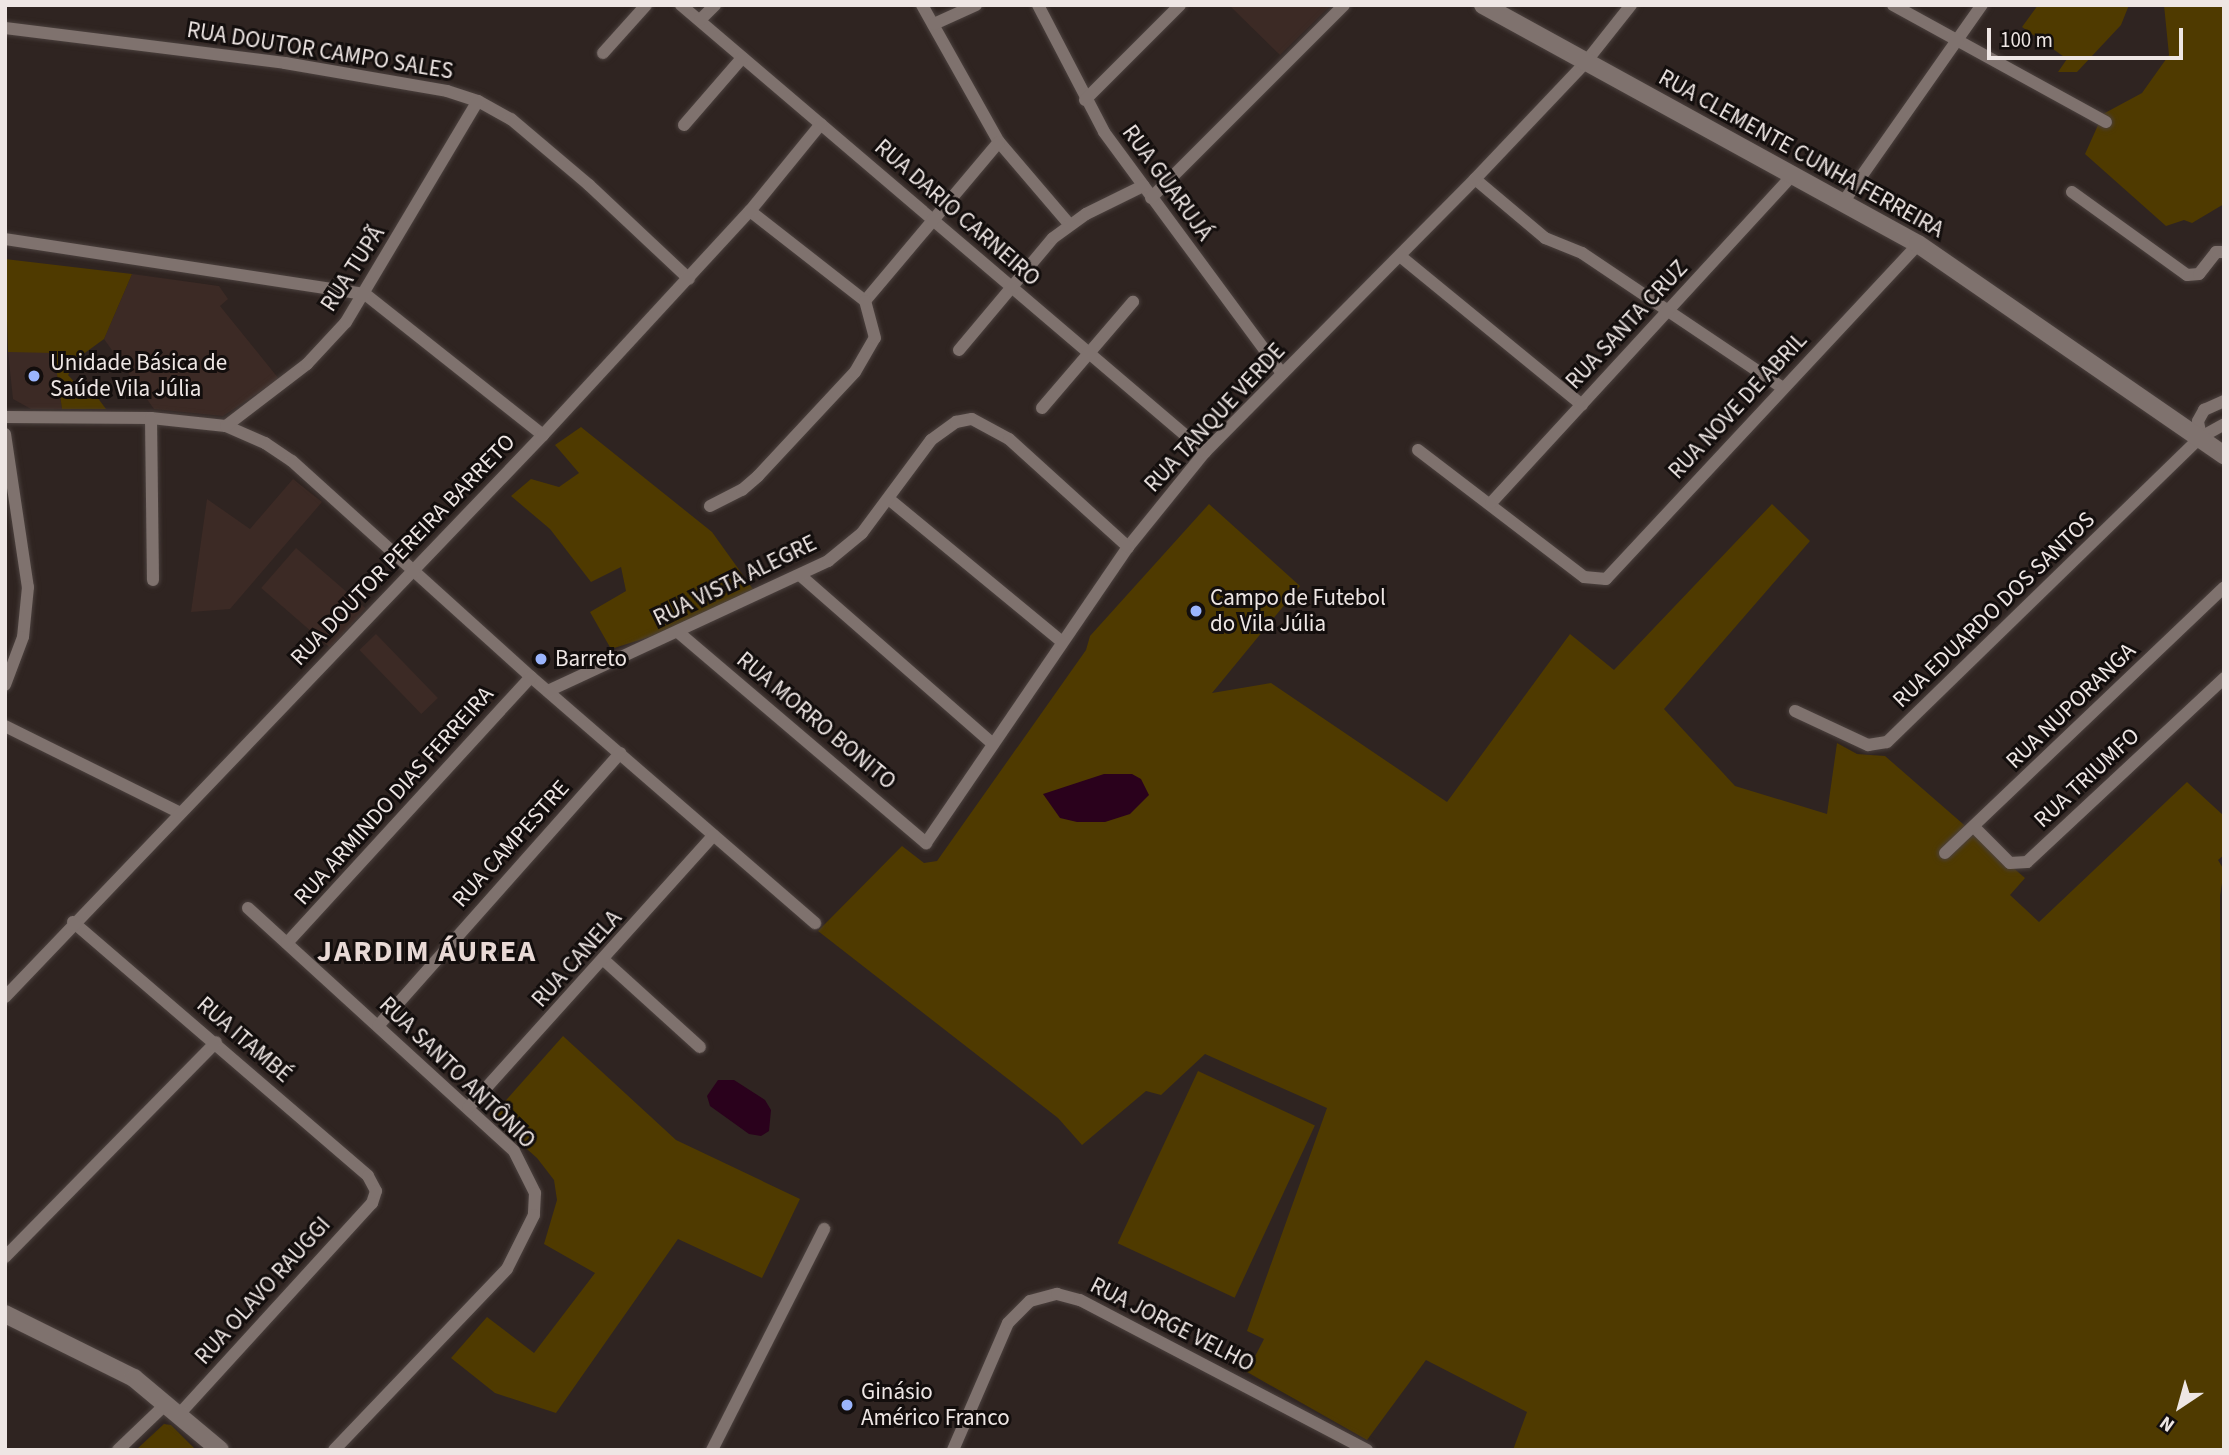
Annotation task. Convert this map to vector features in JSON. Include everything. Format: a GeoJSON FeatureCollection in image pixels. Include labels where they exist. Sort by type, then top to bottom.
{"type":"FeatureCollection","features":[{"type":"Feature","properties":{"kind":"street"},"geometry":{"type":"LineString","coordinates":[[603,53],[646,5]]}},
{"type":"Feature","properties":{"kind":"street","name":"RUA DARIO CARNEIRO"},"geometry":{"type":"LineString","coordinates":[[681,5],[1205,453]]}},
{"type":"Feature","properties":{"kind":"street"},"geometry":{"type":"LineString","coordinates":[[700,20],[715,5]]}},
{"type":"Feature","properties":{"kind":"street"},"geometry":{"type":"LineString","coordinates":[[922,5],[999,142],[1069,224]]}},
{"type":"Feature","properties":{"kind":"street"},"geometry":{"type":"LineString","coordinates":[[934,24],[976,5]]}},
{"type":"Feature","properties":{"kind":"street","name":"RUA GUARUJÁ"},"geometry":{"type":"LineString","coordinates":[[1038,5],[1085,100],[1151,198],[1282,373]]}},
{"type":"Feature","properties":{"kind":"street"},"geometry":{"type":"LineString","coordinates":[[1085,100],[1180,5]]}},
{"type":"Feature","properties":{"kind":"street"},"geometry":{"type":"LineString","coordinates":[[1151,198],[1344,5]]}},
{"type":"Feature","properties":{"kind":"street","name":"RUA CLEMENTE CUNHA FERREIRA"},"geometry":{"type":"LineString","coordinates":[[1483,5],[1918,244],[2224,455]]}},
{"type":"Feature","properties":{"kind":"street","name":"RUA TANQUE VERDE"},"geometry":{"type":"LineString","coordinates":[[926,843],[1128,547],[1205,453],[1475,179],[1585,63],[1631,5]]}},
{"type":"Feature","properties":{"kind":"street"},"geometry":{"type":"LineString","coordinates":[[1893,5],[2106,122]]}},
{"type":"Feature","properties":{"kind":"street"},"geometry":{"type":"LineString","coordinates":[[1844,201],[1982,5]]}},
{"type":"Feature","properties":{"kind":"street","name":"RUA DOUTOR CAMPO SALES"},"geometry":{"type":"LineString","coordinates":[[5,27],[285,63],[447,91],[478,101],[511,119],[589,185],[689,279]]}},
{"type":"Feature","properties":{"kind":"street"},"geometry":{"type":"LineString","coordinates":[[684,125],[742,58]]}},
{"type":"Feature","properties":{"kind":"street","name":"RUA TUPÃ"},"geometry":{"type":"LineString","coordinates":[[226,426],[307,364],[365,295],[478,101]]}},
{"type":"Feature","properties":{"kind":"street","name":"RUA DOUTOR PEREIRA BARRETO"},"geometry":{"type":"LineString","coordinates":[[5,997],[73,922],[415,569],[689,279],[750,211],[821,124]]}},
{"type":"Feature","properties":{"kind":"street"},"geometry":{"type":"LineString","coordinates":[[865,301],[999,142]]}},
{"type":"Feature","properties":{"kind":"street","name":"RUA SANTA CRUZ"},"geometry":{"type":"LineString","coordinates":[[1491,503],[1794,174]]}},
{"type":"Feature","properties":{"kind":"street"},"geometry":{"type":"LineString","coordinates":[[1475,179],[1545,238],[1582,253],[1783,388]]}},
{"type":"Feature","properties":{"kind":"street"},"geometry":{"type":"LineString","coordinates":[[959,349],[1010,286],[1069,224],[1143,186]]}},
{"type":"Feature","properties":{"kind":"street"},"geometry":{"type":"LineString","coordinates":[[2072,192],[2187,275],[2199,275],[2216,253],[2224,252]]}},
{"type":"Feature","properties":{"kind":"street"},"geometry":{"type":"LineString","coordinates":[[710,506],[742,490],[758,476],[856,372],[875,338],[865,301],[750,211]]}},
{"type":"Feature","properties":{"kind":"street"},"geometry":{"type":"LineString","coordinates":[[5,239],[365,295],[543,435]]}},
{"type":"Feature","properties":{"kind":"street","name":"RUA NOVE DE ABRIL"},"geometry":{"type":"LineString","coordinates":[[1491,503],[1584,577],[1600,581],[1614,572],[1918,244]]}},
{"type":"Feature","properties":{"kind":"street"},"geometry":{"type":"LineString","coordinates":[[1400,256],[1581,405]]}},
{"type":"Feature","properties":{"kind":"street"},"geometry":{"type":"LineString","coordinates":[[1042,408],[1133,302]]}},
{"type":"Feature","properties":{"kind":"street"},"geometry":{"type":"LineString","coordinates":[[2201,438],[2198,421],[2204,410],[2224,401]]}},
{"type":"Feature","properties":{"kind":"street"},"geometry":{"type":"LineString","coordinates":[[5,417],[152,418],[226,426],[292,461],[415,569],[531,677],[815,923]]}},
{"type":"Feature","properties":{"kind":"street"},"geometry":{"type":"LineString","coordinates":[[152,418],[153,580]]}},
{"type":"Feature","properties":{"kind":"street","name":"RUA VISTA ALEGRE"},"geometry":{"type":"LineString","coordinates":[[548,691],[801,576],[846,549],[890,500],[931,440],[956,422],[972,419],[1009,439],[1128,547]]}},
{"type":"Feature","properties":{"kind":"street","name":"RUA EDUARDO DOS SANTOS"},"geometry":{"type":"LineString","coordinates":[[1796,711],[1868,745],[1887,742],[2201,438],[2224,424]]}},
{"type":"Feature","properties":{"kind":"street"},"geometry":{"type":"LineString","coordinates":[[5,434],[28,587],[23,636],[5,685]]}},
{"type":"Feature","properties":{"kind":"street"},"geometry":{"type":"LineString","coordinates":[[1418,450],[1491,503]]}},
{"type":"Feature","properties":{"kind":"street"},"geometry":{"type":"LineString","coordinates":[[890,500],[1062,642]]}},
{"type":"Feature","properties":{"kind":"street"},"geometry":{"type":"LineString","coordinates":[[801,576],[992,743]]}},
{"type":"Feature","properties":{"kind":"street","name":"RUA NUPORANGA"},"geometry":{"type":"LineString","coordinates":[[1945,853],[1975,828],[2224,587]]}},
{"type":"Feature","properties":{"kind":"street","name":"RUA MORRO BONITO"},"geometry":{"type":"LineString","coordinates":[[678,632],[926,843]]}},
{"type":"Feature","properties":{"kind":"street","name":"RUA ARMINDO DIAS FERREIRA"},"geometry":{"type":"LineString","coordinates":[[287,943],[531,677]]}},
{"type":"Feature","properties":{"kind":"street","name":"RUA TRIUMFO"},"geometry":{"type":"LineString","coordinates":[[1975,828],[2006,861],[2027,862],[2224,678]]}},
{"type":"Feature","properties":{"kind":"street"},"geometry":{"type":"LineString","coordinates":[[5,726],[178,812]]}},
{"type":"Feature","properties":{"kind":"street","name":"RUA CAMPESTRE"},"geometry":{"type":"LineString","coordinates":[[378,1026],[620,753]]}},
{"type":"Feature","properties":{"kind":"street","name":"RUA CANELA"},"geometry":{"type":"LineString","coordinates":[[468,1108],[605,961],[714,835]]}},
{"type":"Feature","properties":{"kind":"street","name":"RUA SANTO ANTÔNIO"},"geometry":{"type":"LineString","coordinates":[[248,908],[514,1151],[527,1168],[535,1193],[534,1215],[524,1242],[507,1269],[334,1450]]}},
{"type":"Feature","properties":{"kind":"street","name":"RUA ITAMBÉ"},"geometry":{"type":"LineString","coordinates":[[73,922],[368,1175],[375,1197]]}},
{"type":"Feature","properties":{"kind":"street"},"geometry":{"type":"LineString","coordinates":[[605,961],[700,1047]]}},
{"type":"Feature","properties":{"kind":"street"},"geometry":{"type":"LineString","coordinates":[[5,1257],[216,1042]]}},
{"type":"Feature","properties":{"kind":"street","name":"RUA OLAVO RAUGGI"},"geometry":{"type":"LineString","coordinates":[[118,1450],[173,1408],[375,1197]]}},
{"type":"Feature","properties":{"kind":"street"},"geometry":{"type":"LineString","coordinates":[[712,1450],[824,1228]]}},
{"type":"Feature","properties":{"kind":"street","name":"RUA JORGE VELHO"},"geometry":{"type":"LineString","coordinates":[[953,1450],[1008,1323],[1030,1301],[1058,1294],[1080,1300],[1362,1449]]}},
{"type":"Feature","properties":{"kind":"street"},"geometry":{"type":"LineString","coordinates":[[5,1314],[107,1362],[173,1408],[216,1447]]}},
{"type":"Feature","properties":{"kind":"shaded area"},"geometry":{"type":"Polygon","coordinates":[[[1229,5],[1331,5],[1280,55],[1229,5]]]}},
{"type":"Feature","properties":{"kind":"shaded area"},"geometry":{"type":"Polygon","coordinates":[[[2038,5],[2129,5],[2121,25],[2077,72],[2058,72],[2067,59],[2022,27],[2038,5]]]}},
{"type":"Feature","properties":{"kind":"shaded area"},"geometry":{"type":"Polygon","coordinates":[[[2164,5],[2224,5],[2224,204],[2192,223],[2184,220],[2166,226],[2085,154],[2103,114],[2142,93],[2169,55],[2164,5]]]}},
{"type":"Feature","properties":{"kind":"shaded area"},"geometry":{"type":"Polygon","coordinates":[[[5,259],[132,274],[104,339],[82,355],[68,375],[80,388],[77,394],[89,399],[94,393],[106,409],[62,409],[54,353],[8,352],[5,259]]]}},
{"type":"Feature","properties":{"kind":"shaded area"},"geometry":{"type":"Polygon","coordinates":[[[132,274],[219,286],[228,299],[220,306],[279,379],[223,416],[154,409],[104,339],[132,274]]]}},
{"type":"Feature","properties":{"kind":"shaded area","name":"Unidade Básica de Saúde Vila Júlia"},"geometry":{"type":"Polygon","coordinates":[[[26,350],[54,353],[62,409],[31,409],[13,399],[8,352],[26,350]]]}},
{"type":"Feature","properties":{"kind":"shaded area"},"geometry":{"type":"Polygon","coordinates":[[[581,427],[712,532],[755,592],[681,627],[611,649],[590,612],[626,591],[621,567],[591,582],[550,529],[511,496],[531,479],[559,487],[579,473],[555,445],[581,427]]]}},
{"type":"Feature","properties":{"kind":"shaded area"},"geometry":{"type":"Polygon","coordinates":[[[293,479],[322,502],[230,609],[191,612],[207,499],[250,529],[293,479]]]}},
{"type":"Feature","properties":{"kind":"shaded area"},"geometry":{"type":"Polygon","coordinates":[[[1209,504],[1300,586],[1212,693],[1271,683],[1447,802],[1570,634],[1614,670],[1772,504],[1810,541],[1664,709],[1735,786],[1827,814],[1837,743],[1857,754],[1885,756],[2025,878],[2010,895],[2039,922],[2187,782],[2224,816],[2224,855],[2218,860],[2224,870],[2220,896],[2224,1450],[1513,1450],[1527,1412],[1426,1360],[1367,1440],[1247,1372],[1264,1339],[1247,1331],[1327,1108],[1205,1054],[1161,1095],[1146,1091],[1082,1145],[1058,1118],[818,931],[902,846],[924,863],[937,861],[1086,650],[1090,636],[1209,504]]]}},
{"type":"Feature","properties":{"kind":"shaded area"},"geometry":{"type":"Polygon","coordinates":[[[296,548],[365,608],[331,648],[261,588],[296,548]]]}},
{"type":"Feature","properties":{"kind":"shaded area"},"geometry":{"type":"Polygon","coordinates":[[[376,634],[438,698],[421,714],[359,650],[376,634]]]}},
{"type":"Feature","properties":{"kind":"shaded area"},"geometry":{"type":"Polygon","coordinates":[[[1104,774],[1132,774],[1141,779],[1149,795],[1130,814],[1105,822],[1077,822],[1060,818],[1043,794],[1104,774]]]}},
{"type":"Feature","properties":{"kind":"shaded area"},"geometry":{"type":"Polygon","coordinates":[[[563,1036],[676,1140],[800,1199],[762,1278],[678,1239],[556,1413],[495,1393],[451,1358],[487,1317],[534,1353],[595,1273],[544,1244],[557,1200],[554,1180],[537,1158],[491,1117],[563,1036]]]}},
{"type":"Feature","properties":{"kind":"shaded area"},"geometry":{"type":"Polygon","coordinates":[[[1198,1071],[1315,1126],[1235,1298],[1118,1243],[1198,1071]]]}},
{"type":"Feature","properties":{"kind":"shaded area"},"geometry":{"type":"Polygon","coordinates":[[[718,1080],[734,1080],[765,1100],[771,1110],[769,1131],[761,1136],[749,1134],[710,1106],[707,1096],[718,1080]]]}},
{"type":"Feature","properties":{"kind":"shaded area"},"geometry":{"type":"Polygon","coordinates":[[[164,1424],[171,1425],[196,1450],[136,1450],[164,1424]]]}},
{"type":"Feature","properties":{"kind":"place","name":"Unidade Básica de Saúde Vila Júlia"},"geometry":{"type":"Point","coordinates":[34,376]}},
{"type":"Feature","properties":{"kind":"place","name":"Campo de Futebol do Vila Júlia"},"geometry":{"type":"Point","coordinates":[1196,611]}},
{"type":"Feature","properties":{"kind":"place","name":"Barreto"},"geometry":{"type":"Point","coordinates":[541,659]}},
{"type":"Feature","properties":{"kind":"place","name":"Ginásio Américo Franco"},"geometry":{"type":"Point","coordinates":[847,1405]}},
{"type":"Feature","properties":{"kind":"district","name":"JARDIM ÁUREA"},"geometry":{"type":"Point","coordinates":[427,952]}}]}
